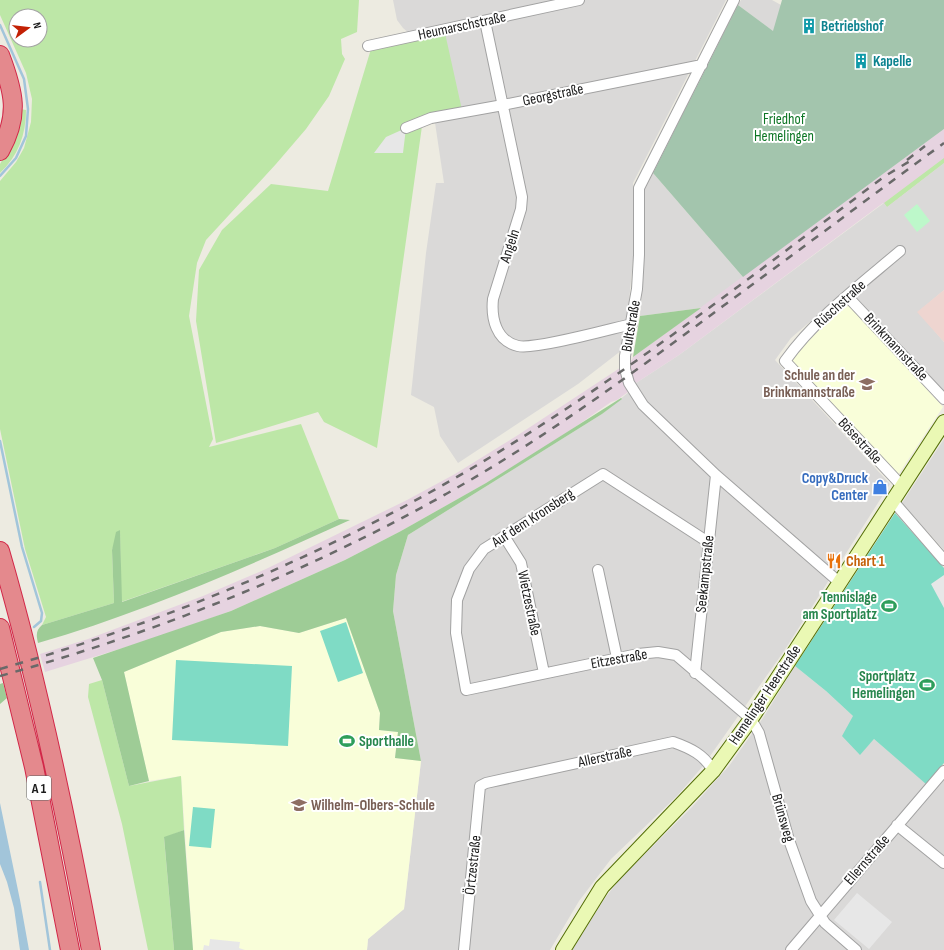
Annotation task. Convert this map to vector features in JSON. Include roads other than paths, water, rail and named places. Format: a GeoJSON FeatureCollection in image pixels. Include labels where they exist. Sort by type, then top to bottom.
{"type":"FeatureCollection","features":[{"type":"Feature","properties":{"kind":"highway"},"geometry":{"type":"LineString","coordinates":[[0,55],[14,96],[13,116],[9,134],[0,151]]}},
{"type":"Feature","properties":{"kind":"highway"},"geometry":{"type":"LineString","coordinates":[[0,85],[4,99],[2,130],[0,134]]}},
{"type":"Feature","properties":{"kind":"highway","name":"A 1"},"geometry":{"type":"LineString","coordinates":[[0,550],[14,600],[54,763],[91,950]]}},
{"type":"Feature","properties":{"kind":"highway","name":"A 1"},"geometry":{"type":"LineString","coordinates":[[0,628],[36,775],[70,950]]}},
{"type":"Feature","properties":{"kind":"main road","name":"Hemelinger Heerstraße"},"geometry":{"type":"LineString","coordinates":[[563,950],[602,887],[713,771],[751,719],[944,422]]}},
{"type":"Feature","properties":{"kind":"street","name":"Heumarschstraße"},"geometry":{"type":"LineString","coordinates":[[368,46],[579,0]]}},
{"type":"Feature","properties":{"kind":"street","name":"Bultstraße"},"geometry":{"type":"LineString","coordinates":[[734,0],[639,188],[639,255],[637,289],[632,324],[625,356],[625,369],[628,383],[643,405],[716,475],[839,582]]}},
{"type":"Feature","properties":{"kind":"street","name":"Angeln"},"geometry":{"type":"LineString","coordinates":[[485,21],[522,197],[521,209],[493,299],[491,312],[493,322],[499,333],[510,342],[518,346],[541,344],[632,324]]}},
{"type":"Feature","properties":{"kind":"street","name":"Georgstraße"},"geometry":{"type":"LineString","coordinates":[[406,128],[431,118],[702,65]]}},
{"type":"Feature","properties":{"kind":"street","name":"Rüschstraße"},"geometry":{"type":"LineString","coordinates":[[785,361],[800,341],[847,296],[900,251]]}},
{"type":"Feature","properties":{"kind":"street","name":"Brinkmannstraße"},"geometry":{"type":"LineString","coordinates":[[847,296],[944,399]]}},
{"type":"Feature","properties":{"kind":"street","name":"Bösestraße"},"geometry":{"type":"LineString","coordinates":[[785,361],[903,487]]}},
{"type":"Feature","properties":{"kind":"street","name":"Auf dem Kronsberg"},"geometry":{"type":"LineString","coordinates":[[466,690],[456,633],[457,600],[469,569],[484,549],[603,474],[708,542]]}},
{"type":"Feature","properties":{"kind":"street","name":"Seekampstraße"},"geometry":{"type":"LineString","coordinates":[[695,673],[716,475]]}},
{"type":"Feature","properties":{"kind":"street"},"geometry":{"type":"LineString","coordinates":[[893,501],[944,560]]}},
{"type":"Feature","properties":{"kind":"street","name":"Wietzestraße"},"geometry":{"type":"LineString","coordinates":[[504,536],[521,563],[544,674]]}},
{"type":"Feature","properties":{"kind":"street"},"geometry":{"type":"LineString","coordinates":[[598,570],[617,658]]}},
{"type":"Feature","properties":{"kind":"street","name":"Eitzestraße"},"geometry":{"type":"LineString","coordinates":[[466,690],[617,658],[658,652],[676,655],[695,673],[751,719]]}},
{"type":"Feature","properties":{"kind":"street","name":"Brünsweg"},"geometry":{"type":"LineString","coordinates":[[751,719],[759,733],[792,846],[811,901],[832,930],[856,950]]}},
{"type":"Feature","properties":{"kind":"street","name":"Allerstraße"},"geometry":{"type":"LineString","coordinates":[[486,783],[674,742],[690,748],[709,762],[713,771]]}},
{"type":"Feature","properties":{"kind":"street","name":"Ellernstraße"},"geometry":{"type":"LineString","coordinates":[[791,950],[944,771]]}},
{"type":"Feature","properties":{"kind":"street","name":"Örtzestraße"},"geometry":{"type":"LineString","coordinates":[[464,950],[480,786],[486,783]]}},
{"type":"Feature","properties":{"kind":"street"},"geometry":{"type":"LineString","coordinates":[[897,825],[944,863]]}},
{"type":"Feature","properties":{"kind":"waterway"},"geometry":{"type":"LineString","coordinates":[[0,25],[24,79],[28,109],[26,136],[16,158],[0,176]]}},
{"type":"Feature","properties":{"kind":"waterway"},"geometry":{"type":"LineString","coordinates":[[0,441],[22,547],[42,613],[41,621],[34,627]]}},
{"type":"Feature","properties":{"kind":"waterway"},"geometry":{"type":"LineString","coordinates":[[40,882],[50,950]]}},
{"type":"Feature","properties":{"kind":"railway"},"geometry":{"type":"LineString","coordinates":[[0,676],[115,641],[229,598],[339,550],[446,494],[518,451],[588,404],[656,356],[944,143]]}},
{"type":"Feature","properties":{"kind":"railway"},"geometry":{"type":"LineString","coordinates":[[907,160],[925,146]]}},
{"type":"Feature","properties":{"kind":"railway"},"geometry":{"type":"LineString","coordinates":[[0,669],[67,649],[133,626],[198,602],[263,575],[389,515],[450,481],[510,445],[606,382],[700,315],[885,176],[915,158]]}},
{"type":"Feature","properties":{"kind":"place","name":"Betriebshof"},"geometry":{"type":"Point","coordinates":[809,26]}},
{"type":"Feature","properties":{"kind":"place","name":"Kapelle"},"geometry":{"type":"Point","coordinates":[861,61]}},
{"type":"Feature","properties":{"kind":"place","name":"Schule an der Brinkmannstraße"},"geometry":{"type":"Point","coordinates":[867,384]}},
{"type":"Feature","properties":{"kind":"place","name":"Copy&Druck Center"},"geometry":{"type":"Point","coordinates":[880,487]}},
{"type":"Feature","properties":{"kind":"place","name":"Chart 1"},"geometry":{"type":"Point","coordinates":[834,561]}},
{"type":"Feature","properties":{"kind":"place","name":"Tennislage am Sportplatz"},"geometry":{"type":"Point","coordinates":[889,606]}},
{"type":"Feature","properties":{"kind":"place","name":"Sportplatz Hemelingen"},"geometry":{"type":"Point","coordinates":[927,685]}},
{"type":"Feature","properties":{"kind":"place","name":"Sporthalle"},"geometry":{"type":"Point","coordinates":[347,741]}},
{"type":"Feature","properties":{"kind":"place","name":"Wilhelm-Olbers-Schule"},"geometry":{"type":"Point","coordinates":[299,805]}},
{"type":"Feature","properties":{"kind":"park label","name":"Friedhof Hemelingen"},"geometry":{"type":"Point","coordinates":[784,128]}}]}
